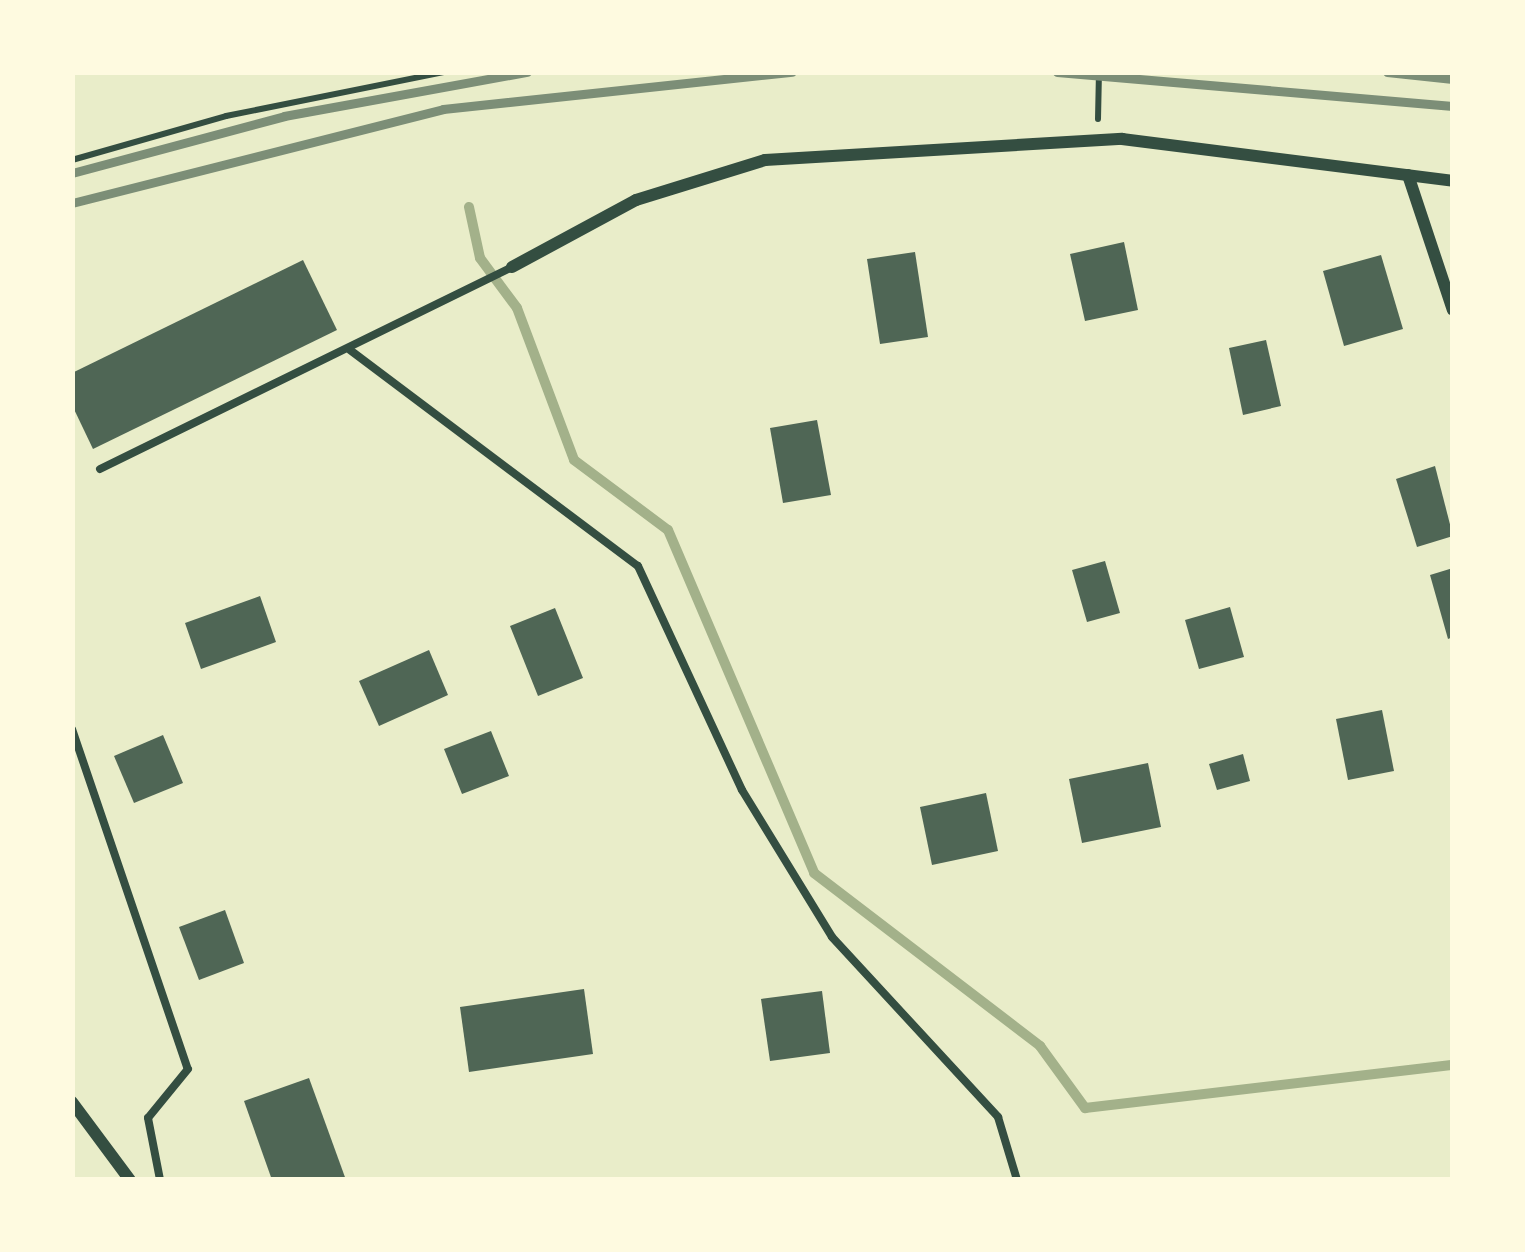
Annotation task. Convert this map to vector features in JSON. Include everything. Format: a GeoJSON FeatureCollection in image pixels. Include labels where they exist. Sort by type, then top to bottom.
{"type":"FeatureCollection","features":[{"type":"Feature","properties":{"kind":"street"},"geometry":{"type":"LineString","coordinates":[[512,267],[636,200],[765,160],[1097,140],[1276,154],[1453,181]]}},
{"type":"Feature","properties":{"kind":"street"},"geometry":{"type":"LineString","coordinates":[[1408,175],[1453,310]]}},
{"type":"Feature","properties":{"kind":"street"},"geometry":{"type":"LineString","coordinates":[[72,1102],[130,1180]]}},
{"type":"Feature","properties":{"kind":"lane"},"geometry":{"type":"LineString","coordinates":[[100,469],[512,267]]}},
{"type":"Feature","properties":{"kind":"lane"},"geometry":{"type":"LineString","coordinates":[[350,350],[638,566],[742,790],[821,919],[998,1117],[1017,1180]]}},
{"type":"Feature","properties":{"kind":"lane"},"geometry":{"type":"LineString","coordinates":[[72,728],[188,1069],[148,1118],[160,1180]]}},
{"type":"Feature","properties":{"kind":"path"},"geometry":{"type":"LineString","coordinates":[[72,160],[226,116],[444,72]]}},
{"type":"Feature","properties":{"kind":"path"},"geometry":{"type":"LineString","coordinates":[[1097,140],[1099,72]]}},
{"type":"Feature","properties":{"kind":"building"},"geometry":{"type":"Polygon","coordinates":[[[1124,242],[1138,310],[1085,321],[1070,254],[1124,242]]]}},
{"type":"Feature","properties":{"kind":"building"},"geometry":{"type":"Polygon","coordinates":[[[915,252],[928,337],[880,344],[867,259],[915,252]]]}},
{"type":"Feature","properties":{"kind":"building"},"geometry":{"type":"Polygon","coordinates":[[[1381,255],[1403,329],[1344,346],[1323,271],[1381,255]]]}},
{"type":"Feature","properties":{"kind":"building"},"geometry":{"type":"Polygon","coordinates":[[[303,260],[337,330],[93,449],[72,405],[72,373],[303,260]]]}},
{"type":"Feature","properties":{"kind":"building"},"geometry":{"type":"Polygon","coordinates":[[[1266,340],[1281,406],[1243,415],[1229,348],[1266,340]]]}},
{"type":"Feature","properties":{"kind":"building"},"geometry":{"type":"Polygon","coordinates":[[[817,420],[831,495],[783,503],[770,428],[817,420]]]}},
{"type":"Feature","properties":{"kind":"building"},"geometry":{"type":"Polygon","coordinates":[[[1435,466],[1453,536],[1417,547],[1396,479],[1435,466]]]}},
{"type":"Feature","properties":{"kind":"building"},"geometry":{"type":"Polygon","coordinates":[[[1105,561],[1120,613],[1087,622],[1072,570],[1105,561]]]}},
{"type":"Feature","properties":{"kind":"building"},"geometry":{"type":"Polygon","coordinates":[[[1453,568],[1453,637],[1448,639],[1430,575],[1453,568]]]}},
{"type":"Feature","properties":{"kind":"building"},"geometry":{"type":"Polygon","coordinates":[[[260,596],[276,642],[201,669],[185,623],[260,596]]]}},
{"type":"Feature","properties":{"kind":"building"},"geometry":{"type":"Polygon","coordinates":[[[1230,607],[1244,657],[1199,669],[1185,620],[1230,607]]]}},
{"type":"Feature","properties":{"kind":"building"},"geometry":{"type":"Polygon","coordinates":[[[555,608],[583,678],[538,696],[510,626],[555,608]]]}},
{"type":"Feature","properties":{"kind":"building"},"geometry":{"type":"Polygon","coordinates":[[[429,650],[448,695],[379,726],[359,681],[429,650]]]}},
{"type":"Feature","properties":{"kind":"building"},"geometry":{"type":"Polygon","coordinates":[[[1382,710],[1394,771],[1348,780],[1336,719],[1382,710]]]}},
{"type":"Feature","properties":{"kind":"building"},"geometry":{"type":"Polygon","coordinates":[[[491,731],[509,776],[462,794],[444,749],[491,731]]]}},
{"type":"Feature","properties":{"kind":"building"},"geometry":{"type":"Polygon","coordinates":[[[163,735],[183,783],[134,803],[114,756],[163,735]]]}},
{"type":"Feature","properties":{"kind":"building"},"geometry":{"type":"Polygon","coordinates":[[[1243,754],[1250,781],[1217,790],[1209,764],[1243,754]]]}},
{"type":"Feature","properties":{"kind":"building"},"geometry":{"type":"Polygon","coordinates":[[[1148,763],[1161,827],[1082,843],[1069,779],[1148,763]]]}},
{"type":"Feature","properties":{"kind":"building"},"geometry":{"type":"Polygon","coordinates":[[[986,793],[998,851],[932,865],[920,807],[986,793]]]}},
{"type":"Feature","properties":{"kind":"building"},"geometry":{"type":"Polygon","coordinates":[[[225,910],[244,963],[199,980],[179,927],[225,910]]]}},
{"type":"Feature","properties":{"kind":"building"},"geometry":{"type":"Polygon","coordinates":[[[584,989],[593,1054],[469,1072],[460,1007],[584,989]]]}},
{"type":"Feature","properties":{"kind":"building"},"geometry":{"type":"Polygon","coordinates":[[[822,991],[830,1053],[770,1061],[761,999],[822,991]]]}},
{"type":"Feature","properties":{"kind":"building"},"geometry":{"type":"Polygon","coordinates":[[[309,1078],[346,1180],[272,1180],[244,1101],[309,1078]]]}},
{"type":"Feature","properties":{"kind":"waterway"},"geometry":{"type":"LineString","coordinates":[[469,207],[480,258],[517,308],[574,460],[668,530],[814,873],[1040,1046],[1085,1108],[1453,1065]]}},
{"type":"Feature","properties":{"kind":"railway"},"geometry":{"type":"LineString","coordinates":[[72,173],[284,116],[527,72]]}},
{"type":"Feature","properties":{"kind":"railway"},"geometry":{"type":"LineString","coordinates":[[72,203],[443,109],[792,72]]}},
{"type":"Feature","properties":{"kind":"railway"},"geometry":{"type":"LineString","coordinates":[[1057,72],[1453,106]]}},
{"type":"Feature","properties":{"kind":"railway"},"geometry":{"type":"LineString","coordinates":[[1387,72],[1453,79]]}}]}
